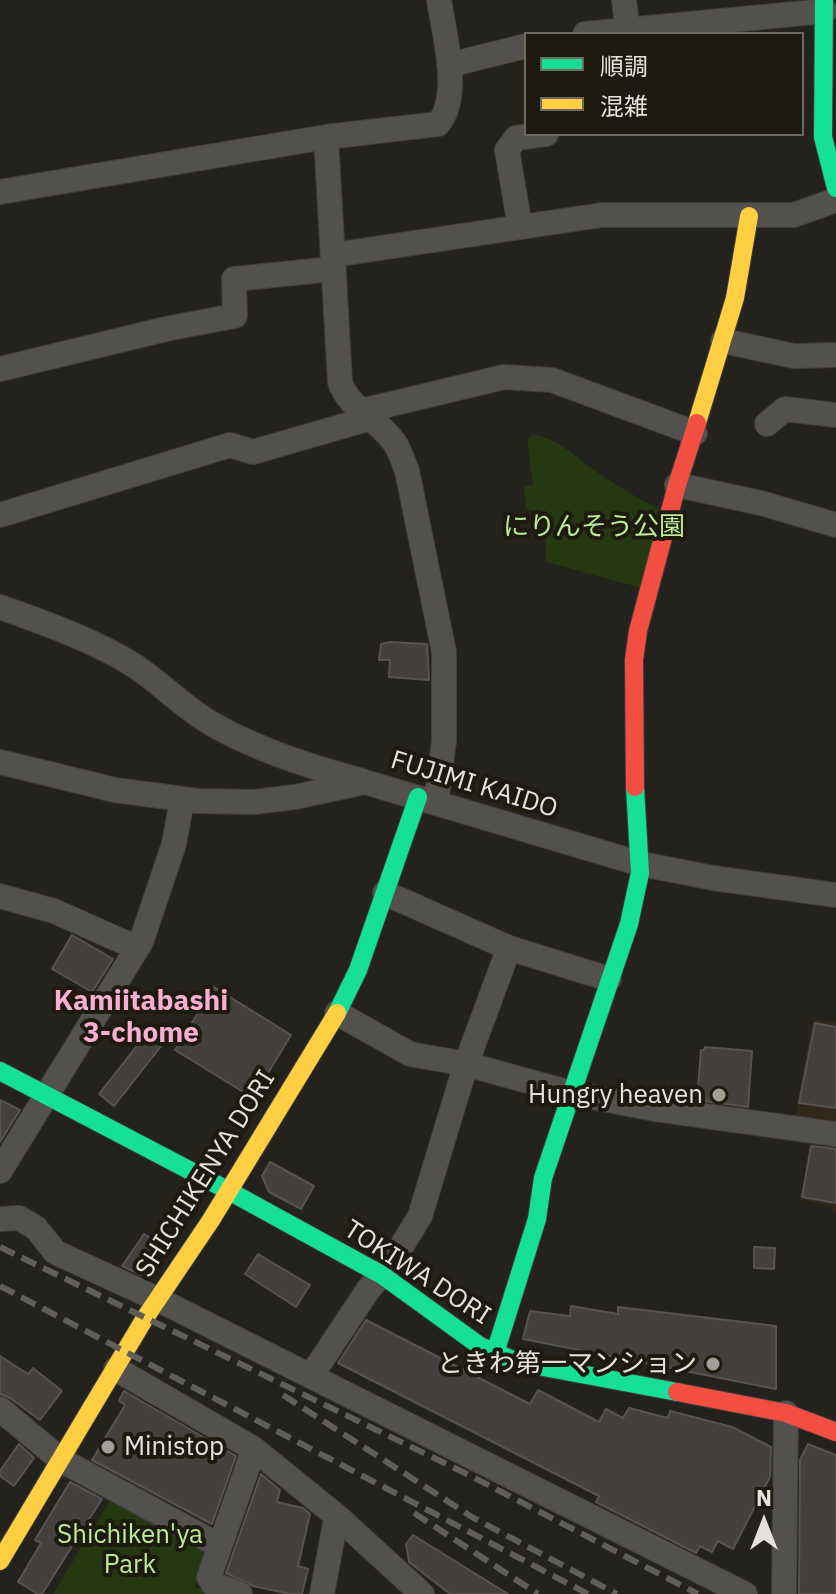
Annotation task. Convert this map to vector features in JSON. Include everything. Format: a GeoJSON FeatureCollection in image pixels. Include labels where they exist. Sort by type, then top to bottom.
{"type":"FeatureCollection","features":[{"type":"Feature","properties":{"kind":"street"},"geometry":{"type":"LineString","coordinates":[[0,192],[326,137],[438,124],[448,108],[451,88],[439,0]]}},
{"type":"Feature","properties":{"kind":"street"},"geometry":{"type":"LineString","coordinates":[[624,0],[628,31],[824,5],[823,137],[836,188]]}},
{"type":"Feature","properties":{"kind":"street"},"geometry":{"type":"LineString","coordinates":[[449,65],[524,46]]}},
{"type":"Feature","properties":{"kind":"street"},"geometry":{"type":"LineString","coordinates":[[520,227],[507,150],[516,138],[531,136]]}},
{"type":"Feature","properties":{"kind":"street"},"geometry":{"type":"LineString","coordinates":[[326,137],[340,382],[344,396],[395,443],[407,471],[444,652],[444,726],[427,800]]}},
{"type":"Feature","properties":{"kind":"street"},"geometry":{"type":"LineString","coordinates":[[0,369],[170,328],[235,316],[234,279],[602,215],[794,215],[836,200]]}},
{"type":"Feature","properties":{"kind":"street"},"geometry":{"type":"LineString","coordinates":[[495,1353],[537,1219],[543,1178],[629,924],[641,864],[633,752],[634,660],[638,631],[677,485],[735,298],[749,216]]}},
{"type":"Feature","properties":{"kind":"street"},"geometry":{"type":"LineString","coordinates":[[723,341],[794,356],[836,355]]}},
{"type":"Feature","properties":{"kind":"street"},"geometry":{"type":"LineString","coordinates":[[0,515],[230,445],[253,452],[367,414],[504,377],[552,380],[695,433]]}},
{"type":"Feature","properties":{"kind":"street"},"geometry":{"type":"LineString","coordinates":[[767,424],[785,409],[836,415]]}},
{"type":"Feature","properties":{"kind":"street"},"geometry":{"type":"LineString","coordinates":[[677,485],[761,503],[836,525]]}},
{"type":"Feature","properties":{"kind":"street"},"geometry":{"type":"LineString","coordinates":[[0,607],[51,625],[134,666],[211,723],[251,744],[312,767],[365,782]]}},
{"type":"Feature","properties":{"kind":"street","name":"FUJIMI KAIDO"},"geometry":{"type":"LineString","coordinates":[[0,762],[115,790],[182,800],[251,803],[365,782],[641,864],[713,878],[836,895]]}},
{"type":"Feature","properties":{"kind":"street"},"geometry":{"type":"LineString","coordinates":[[0,1171],[137,948],[174,844],[182,800]]}},
{"type":"Feature","properties":{"kind":"street","name":"SHICHIKENYA DORI"},"geometry":{"type":"LineString","coordinates":[[0,1561],[157,1299],[229,1191],[337,1013],[358,970],[385,893],[427,800]]}},
{"type":"Feature","properties":{"kind":"street"},"geometry":{"type":"LineString","coordinates":[[385,893],[509,948],[609,979]]}},
{"type":"Feature","properties":{"kind":"street"},"geometry":{"type":"LineString","coordinates":[[0,896],[54,911],[137,948]]}},
{"type":"Feature","properties":{"kind":"street"},"geometry":{"type":"LineString","coordinates":[[311,1376],[368,1290],[392,1262],[420,1216],[466,1064],[509,948]]}},
{"type":"Feature","properties":{"kind":"street"},"geometry":{"type":"LineString","coordinates":[[337,1013],[410,1054],[466,1064],[571,1093],[655,1109],[836,1134]]}},
{"type":"Feature","properties":{"kind":"street","name":"TOKIWA DORI"},"geometry":{"type":"LineString","coordinates":[[0,1071],[382,1275],[480,1346],[495,1353],[538,1366],[786,1413],[836,1432]]}},
{"type":"Feature","properties":{"kind":"street"},"geometry":{"type":"LineString","coordinates":[[0,1219],[19,1218],[36,1228],[55,1252],[157,1299],[745,1594]]}},
{"type":"Feature","properties":{"kind":"street"},"geometry":{"type":"LineString","coordinates":[[116,1369],[254,1449],[339,1518],[422,1594]]}},
{"type":"Feature","properties":{"kind":"street"},"geometry":{"type":"LineString","coordinates":[[0,1409],[61,1460],[220,1546]]}},
{"type":"Feature","properties":{"kind":"street"},"geometry":{"type":"LineString","coordinates":[[784,1594],[786,1413]]}},
{"type":"Feature","properties":{"kind":"street"},"geometry":{"type":"LineString","coordinates":[[240,1594],[209,1581],[254,1449]]}},
{"type":"Feature","properties":{"kind":"street"},"geometry":{"type":"LineString","coordinates":[[322,1594],[335,1524],[339,1518]]}},
{"type":"Feature","properties":{"kind":"shaded area"},"geometry":{"type":"Polygon","coordinates":[[[812,1019],[836,1022],[836,1213],[832,1212],[832,1206],[801,1200],[814,1122],[795,1118],[812,1019]]]}},
{"type":"Feature","properties":{"kind":"green space","name":"にりんそう公園"},"geometry":{"type":"Polygon","coordinates":[[[532,435],[558,444],[612,483],[662,511],[642,588],[546,562],[546,511],[526,509],[524,487],[533,485],[527,439],[532,435]]]}},
{"type":"Feature","properties":{"kind":"green space","name":"Shichiken'ya Park"},"geometry":{"type":"Polygon","coordinates":[[[114,1494],[216,1547],[195,1587],[216,1594],[53,1594],[114,1494]]]}},
{"type":"Feature","properties":{"kind":"building"},"geometry":{"type":"Polygon","coordinates":[[[381,644],[427,644],[429,680],[389,677],[390,660],[379,660],[381,644]]]}},
{"type":"Feature","properties":{"kind":"building"},"geometry":{"type":"Polygon","coordinates":[[[72,935],[113,959],[92,992],[52,969],[72,935]]]}},
{"type":"Feature","properties":{"kind":"building"},"geometry":{"type":"Polygon","coordinates":[[[214,987],[291,1035],[253,1098],[175,1050],[214,987]]]}},
{"type":"Feature","properties":{"kind":"building"},"geometry":{"type":"Polygon","coordinates":[[[815,1023],[836,1027],[836,1108],[799,1103],[815,1023]]]}},
{"type":"Feature","properties":{"kind":"building"},"geometry":{"type":"Polygon","coordinates":[[[147,1033],[162,1045],[114,1106],[99,1094],[147,1033]]]}},
{"type":"Feature","properties":{"kind":"building"},"geometry":{"type":"Polygon","coordinates":[[[705,1047],[752,1051],[748,1107],[697,1100],[701,1050],[705,1047]]]}},
{"type":"Feature","properties":{"kind":"building"},"geometry":{"type":"Polygon","coordinates":[[[0,1100],[20,1110],[0,1142],[0,1100]]]}},
{"type":"Feature","properties":{"kind":"building"},"geometry":{"type":"Polygon","coordinates":[[[811,1146],[836,1149],[836,1203],[802,1197],[811,1146]]]}},
{"type":"Feature","properties":{"kind":"building"},"geometry":{"type":"Polygon","coordinates":[[[270,1162],[314,1186],[301,1209],[269,1192],[262,1176],[270,1162]]]}},
{"type":"Feature","properties":{"kind":"building"},"geometry":{"type":"Polygon","coordinates":[[[144,1234],[162,1245],[141,1275],[122,1266],[144,1234]]]}},
{"type":"Feature","properties":{"kind":"building"},"geometry":{"type":"Polygon","coordinates":[[[754,1247],[775,1248],[774,1269],[754,1268],[754,1247]]]}},
{"type":"Feature","properties":{"kind":"building"},"geometry":{"type":"Polygon","coordinates":[[[258,1254],[310,1285],[296,1307],[245,1274],[258,1254]]]}},
{"type":"Feature","properties":{"kind":"building","name":"ときわ第一マンション"},"geometry":{"type":"Polygon","coordinates":[[[571,1306],[618,1314],[618,1307],[776,1326],[776,1389],[523,1339],[530,1311],[570,1316],[571,1306]]]}},
{"type":"Feature","properties":{"kind":"building"},"geometry":{"type":"Polygon","coordinates":[[[366,1320],[530,1404],[538,1390],[599,1422],[606,1409],[623,1418],[629,1408],[668,1418],[670,1411],[732,1427],[771,1447],[770,1477],[733,1549],[718,1541],[712,1552],[700,1546],[696,1553],[596,1502],[599,1496],[338,1363],[366,1320]]]}},
{"type":"Feature","properties":{"kind":"building"},"geometry":{"type":"Polygon","coordinates":[[[0,1356],[28,1374],[33,1368],[62,1391],[40,1420],[0,1394],[0,1356]]]}},
{"type":"Feature","properties":{"kind":"building"},"geometry":{"type":"Polygon","coordinates":[[[124,1391],[236,1456],[212,1524],[92,1460],[125,1405],[119,1401],[124,1391]]]}},
{"type":"Feature","properties":{"kind":"building"},"geometry":{"type":"Polygon","coordinates":[[[19,1444],[34,1458],[14,1486],[0,1476],[0,1471],[19,1444]]]}},
{"type":"Feature","properties":{"kind":"building"},"geometry":{"type":"Polygon","coordinates":[[[808,1444],[836,1455],[836,1594],[799,1594],[800,1460],[808,1444]]]}},
{"type":"Feature","properties":{"kind":"building"},"geometry":{"type":"Polygon","coordinates":[[[261,1474],[280,1490],[277,1502],[303,1508],[310,1514],[298,1566],[308,1569],[302,1594],[253,1586],[226,1573],[261,1474]]]}},
{"type":"Feature","properties":{"kind":"building"},"geometry":{"type":"Polygon","coordinates":[[[70,1482],[102,1499],[42,1594],[38,1594],[18,1582],[41,1543],[35,1540],[70,1482]]]}},
{"type":"Feature","properties":{"kind":"building"},"geometry":{"type":"Polygon","coordinates":[[[413,1535],[508,1594],[450,1594],[409,1562],[406,1544],[413,1535]]]}},
{"type":"Feature","properties":{"kind":"railway"},"geometry":{"type":"LineString","coordinates":[[0,1247],[465,1473],[698,1594]]}},
{"type":"Feature","properties":{"kind":"railway"},"geometry":{"type":"LineString","coordinates":[[0,1286],[588,1594]]}},
{"type":"Feature","properties":{"kind":"railway"},"geometry":{"type":"LineString","coordinates":[[283,1395],[472,1517],[617,1594]]}},
{"type":"Feature","properties":{"kind":"railway"},"geometry":{"type":"LineString","coordinates":[[414,1513],[538,1594]]}},
{"type":"Feature","properties":{"kind":"traffic: fast"},"geometry":{"type":"LineString","coordinates":[[824,0],[823,137],[836,188]]}},
{"type":"Feature","properties":{"kind":"traffic: fast"},"geometry":{"type":"LineString","coordinates":[[495,1353],[537,1219],[543,1178],[629,924],[640,873],[635,787]]}},
{"type":"Feature","properties":{"kind":"traffic: fast"},"geometry":{"type":"LineString","coordinates":[[337,1013],[358,970],[418,797]]}},
{"type":"Feature","properties":{"kind":"traffic: fast"},"geometry":{"type":"LineString","coordinates":[[0,1071],[382,1275],[480,1346],[513,1360],[538,1366],[677,1392]]}},
{"type":"Feature","properties":{"kind":"traffic: slow"},"geometry":{"type":"LineString","coordinates":[[697,423],[735,298],[749,216]]}},
{"type":"Feature","properties":{"kind":"traffic: slow"},"geometry":{"type":"LineString","coordinates":[[0,1561],[145,1318],[211,1220],[337,1013]]}},
{"type":"Feature","properties":{"kind":"traffic: jam"},"geometry":{"type":"LineString","coordinates":[[635,787],[634,660],[638,631],[697,423]]}},
{"type":"Feature","properties":{"kind":"traffic: jam"},"geometry":{"type":"LineString","coordinates":[[677,1392],[786,1413],[836,1432]]}},
{"type":"Feature","properties":{"kind":"place","name":"Hungry heaven"},"geometry":{"type":"Point","coordinates":[719,1095]}},
{"type":"Feature","properties":{"kind":"place","name":"ときわ第一マンション"},"geometry":{"type":"Point","coordinates":[713,1364]}},
{"type":"Feature","properties":{"kind":"place","name":"Ministop"},"geometry":{"type":"Point","coordinates":[108,1447]}},
{"type":"Feature","properties":{"kind":"district","name":"Kamiitabashi 3-chome"},"geometry":{"type":"Point","coordinates":[141,1018]}}]}
